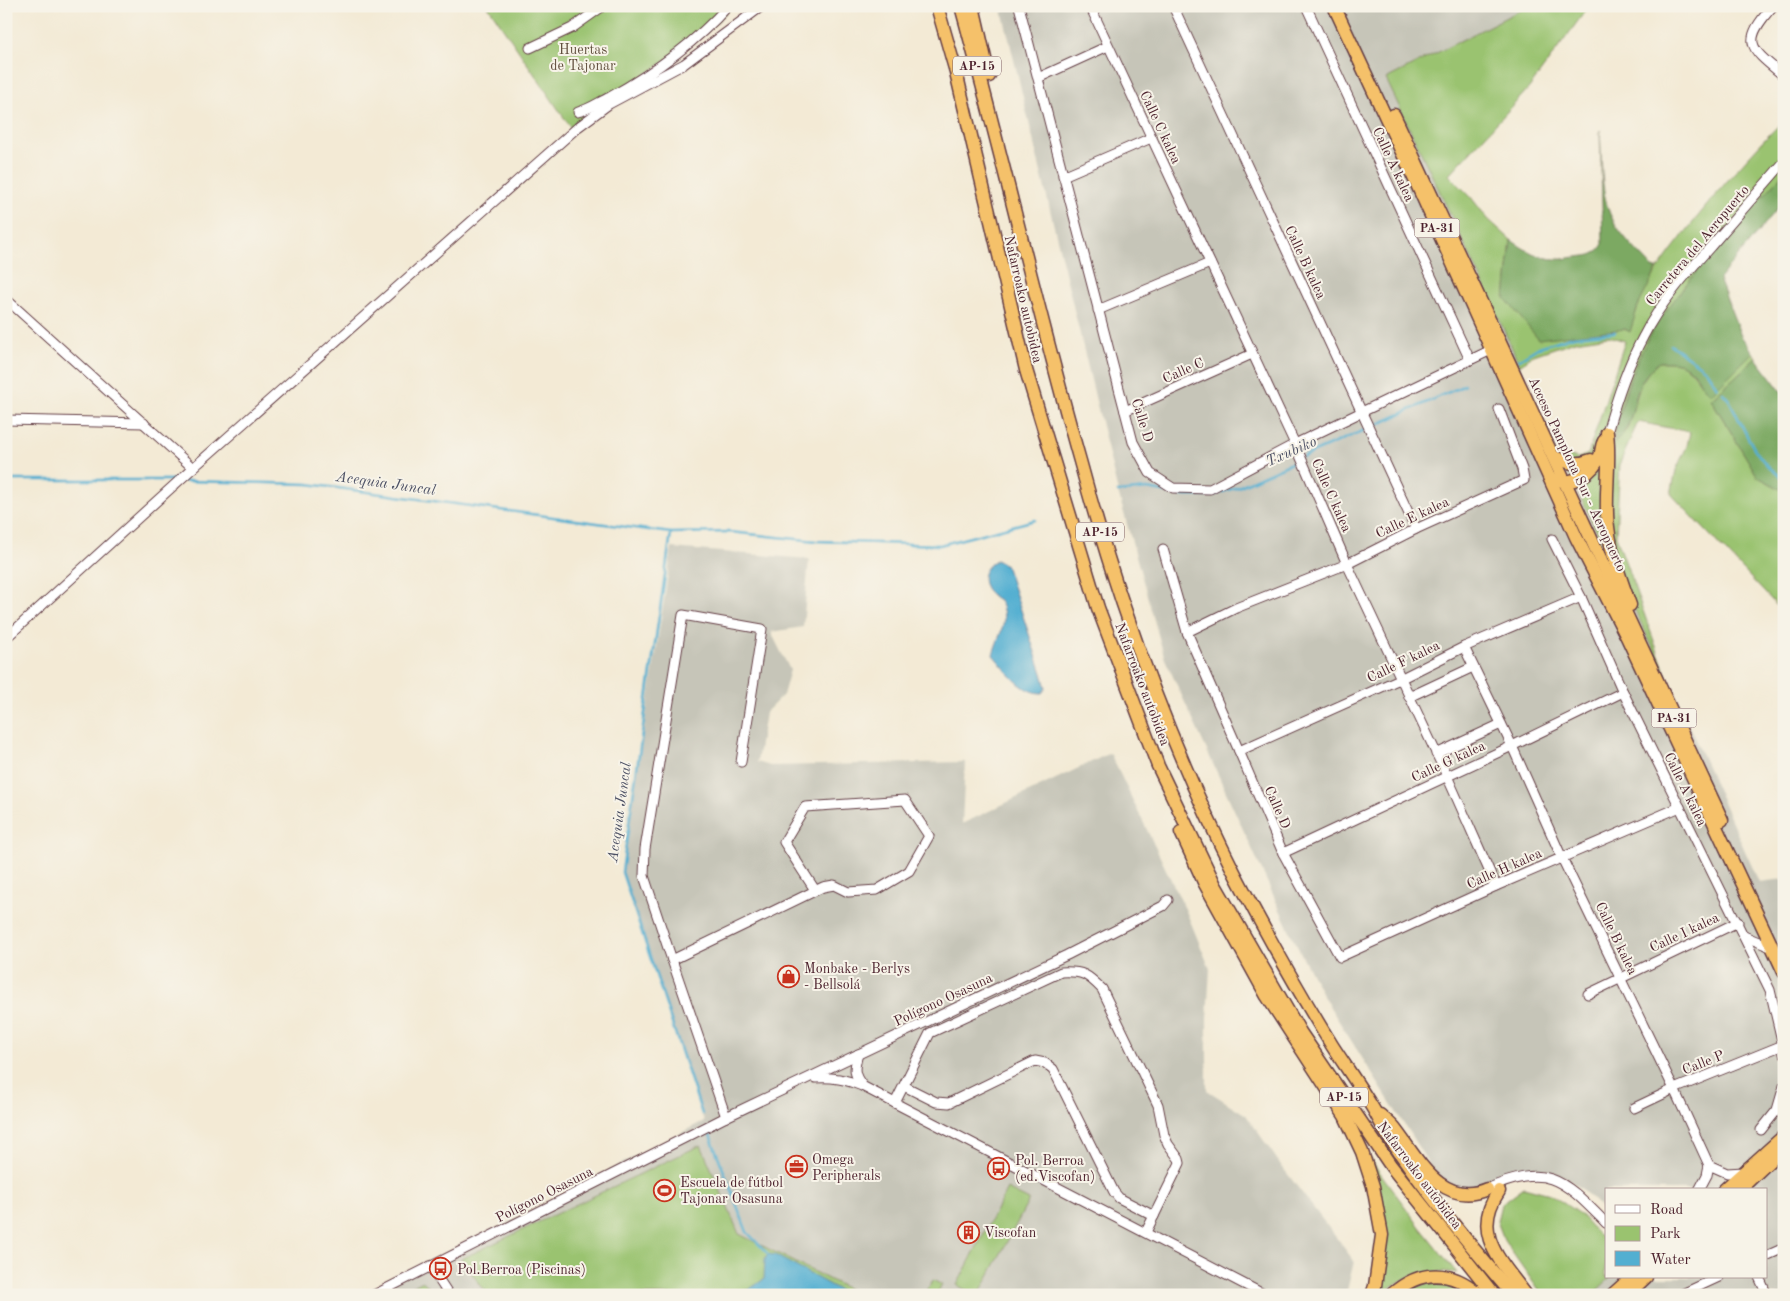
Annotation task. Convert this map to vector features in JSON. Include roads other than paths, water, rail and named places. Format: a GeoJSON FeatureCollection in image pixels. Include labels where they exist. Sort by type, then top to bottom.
{"type":"FeatureCollection","features":[{"type":"Feature","properties":{"kind":"highway","name":"Nafarroako autobidea"},"geometry":{"type":"LineString","coordinates":[[938,6],[956,72],[1026,370],[1098,608],[1158,766],[1215,885],[1300,1032],[1391,1166],[1494,1295]]}},
{"type":"Feature","properties":{"kind":"highway","name":"AP-15"},"geometry":{"type":"LineString","coordinates":[[961,6],[994,126]]}},
{"type":"Feature","properties":{"kind":"highway"},"geometry":{"type":"LineString","coordinates":[[973,6],[990,83],[994,126]]}},
{"type":"Feature","properties":{"kind":"highway","name":"Acceso Pamplona Sur - Aeropuerto"},"geometry":{"type":"LineString","coordinates":[[1334,6],[1492,350],[1536,452],[1576,537],[1627,637],[1714,824],[1778,951]]}},
{"type":"Feature","properties":{"kind":"highway","name":"Acceso Pamplona Sur - Aeropuerto"},"geometry":{"type":"LineString","coordinates":[[1343,6],[1658,682],[1778,951]]}},
{"type":"Feature","properties":{"kind":"highway","name":"Nafarroako autobidea"},"geometry":{"type":"LineString","coordinates":[[994,126],[1055,373],[1122,603],[1163,714],[1213,829],[1259,919],[1332,1046],[1374,1110],[1384,1130],[1416,1175],[1481,1258],[1513,1295]]}},
{"type":"Feature","properties":{"kind":"highway"},"geometry":{"type":"LineString","coordinates":[[1536,452],[1547,460],[1555,477],[1559,480],[1578,479],[1589,472],[1600,456],[1607,433]]}},
{"type":"Feature","properties":{"kind":"highway"},"geometry":{"type":"LineString","coordinates":[[1607,433],[1609,449],[1608,527],[1616,564],[1652,655],[1658,682]]}},
{"type":"Feature","properties":{"kind":"highway"},"geometry":{"type":"LineString","coordinates":[[1576,537],[1574,518],[1564,495],[1565,481],[1591,460],[1602,446]]}},
{"type":"Feature","properties":{"kind":"highway"},"geometry":{"type":"LineString","coordinates":[[1553,456],[1569,463],[1578,464],[1591,460]]}},
{"type":"Feature","properties":{"kind":"highway"},"geometry":{"type":"LineString","coordinates":[[1158,766],[1170,810],[1204,882],[1267,996],[1345,1116],[1362,1152],[1373,1186],[1382,1235],[1372,1295]]}},
{"type":"Feature","properties":{"kind":"highway","name":"PA-31"},"geometry":{"type":"LineString","coordinates":[[1778,951],[1784,972]]}},
{"type":"Feature","properties":{"kind":"highway"},"geometry":{"type":"LineString","coordinates":[[1374,1110],[1393,1126],[1422,1168],[1433,1179],[1448,1188],[1462,1193],[1472,1194],[1489,1191]]}},
{"type":"Feature","properties":{"kind":"highway"},"geometry":{"type":"LineString","coordinates":[[1748,1180],[1784,1136]]}},
{"type":"Feature","properties":{"kind":"highway"},"geometry":{"type":"LineString","coordinates":[[1729,1188],[1748,1180],[1784,1147]]}},
{"type":"Feature","properties":{"kind":"highway"},"geometry":{"type":"LineString","coordinates":[[1489,1191],[1486,1219],[1490,1241],[1496,1254],[1526,1295]]}},
{"type":"Feature","properties":{"kind":"highway"},"geometry":{"type":"LineString","coordinates":[[1486,1219],[1493,1200],[1489,1191]]}},
{"type":"Feature","properties":{"kind":"highway"},"geometry":{"type":"LineString","coordinates":[[1366,1295],[1378,1263]]}},
{"type":"Feature","properties":{"kind":"highway"},"geometry":{"type":"LineString","coordinates":[[1391,1295],[1406,1283],[1432,1275],[1457,1279],[1480,1295]]}},
{"type":"Feature","properties":{"kind":"highway"},"geometry":{"type":"LineString","coordinates":[[1612,1295],[1628,1283],[1643,1278]]}},
{"type":"Feature","properties":{"kind":"street"},"geometry":{"type":"LineString","coordinates":[[530,48],[572,28],[603,6]]}},
{"type":"Feature","properties":{"kind":"street"},"geometry":{"type":"LineString","coordinates":[[578,112],[591,107],[642,78],[685,46],[717,19],[728,6]]}},
{"type":"Feature","properties":{"kind":"street"},"geometry":{"type":"LineString","coordinates":[[6,638],[193,468],[578,127],[602,108],[684,64],[762,6]]}},
{"type":"Feature","properties":{"kind":"street","name":"Calle D"},"geometry":{"type":"LineString","coordinates":[[1019,6],[1133,442],[1150,472],[1173,488],[1210,489],[1295,444],[1492,350]]}},
{"type":"Feature","properties":{"kind":"street","name":"Calle C kalea"},"geometry":{"type":"LineString","coordinates":[[1090,6],[1295,444],[1347,564],[1402,678],[1496,886]]}},
{"type":"Feature","properties":{"kind":"street","name":"Calle B kalea"},"geometry":{"type":"LineString","coordinates":[[1173,6],[1416,529]]}},
{"type":"Feature","properties":{"kind":"street","name":"Calle A kalea"},"geometry":{"type":"LineString","coordinates":[[1306,6],[1470,360]]}},
{"type":"Feature","properties":{"kind":"street"},"geometry":{"type":"LineString","coordinates":[[1773,6],[1758,22],[1752,38],[1755,49],[1760,56],[1784,76]]}},
{"type":"Feature","properties":{"kind":"street"},"geometry":{"type":"LineString","coordinates":[[1038,78],[1108,46]]}},
{"type":"Feature","properties":{"kind":"street"},"geometry":{"type":"LineString","coordinates":[[1063,176],[1151,138]]}},
{"type":"Feature","properties":{"kind":"street","name":"Carretera del Aeropuerto"},"geometry":{"type":"LineString","coordinates":[[1607,433],[1618,393],[1629,365],[1656,315],[1671,293],[1784,162]]}},
{"type":"Feature","properties":{"kind":"street"},"geometry":{"type":"LineString","coordinates":[[1098,310],[1210,263]]}},
{"type":"Feature","properties":{"kind":"street"},"geometry":{"type":"LineString","coordinates":[[6,299],[193,468]]}},
{"type":"Feature","properties":{"kind":"street","name":"Calle C"},"geometry":{"type":"LineString","coordinates":[[1125,411],[1252,354]]}},
{"type":"Feature","properties":{"kind":"street","name":"Calle E kalea"},"geometry":{"type":"LineString","coordinates":[[1187,632],[1236,608],[1347,564],[1416,529],[1524,480],[1499,409]]}},
{"type":"Feature","properties":{"kind":"street"},"geometry":{"type":"LineString","coordinates":[[6,420],[144,423]]}},
{"type":"Feature","properties":{"kind":"street","name":"Calle A kalea"},"geometry":{"type":"LineString","coordinates":[[1552,539],[1581,597],[1623,692],[1770,990],[1784,1054]]}},
{"type":"Feature","properties":{"kind":"street","name":"Calle D"},"geometry":{"type":"LineString","coordinates":[[1163,549],[1187,632],[1238,752],[1283,853],[1340,957]]}},
{"type":"Feature","properties":{"kind":"street","name":"Calle F kalea"},"geometry":{"type":"LineString","coordinates":[[1238,752],[1402,678],[1464,647],[1581,597]]}},
{"type":"Feature","properties":{"kind":"street"},"geometry":{"type":"LineString","coordinates":[[726,1117],[644,876],[645,849],[683,615],[762,629],[741,762]]}},
{"type":"Feature","properties":{"kind":"street","name":"Calle B kalea"},"geometry":{"type":"LineString","coordinates":[[1464,647],[1512,746],[1562,858],[1674,1089],[1708,1165]]}},
{"type":"Feature","properties":{"kind":"street"},"geometry":{"type":"LineString","coordinates":[[1409,696],[1473,667]]}},
{"type":"Feature","properties":{"kind":"street","name":"Calle G kalea"},"geometry":{"type":"LineString","coordinates":[[1283,853],[1623,692]]}},
{"type":"Feature","properties":{"kind":"street"},"geometry":{"type":"LineString","coordinates":[[1436,754],[1501,724]]}},
{"type":"Feature","properties":{"kind":"street"},"geometry":{"type":"LineString","coordinates":[[672,960],[815,890],[834,885],[848,892],[877,890],[909,871],[929,836],[905,800],[805,807],[784,842],[815,890]]}},
{"type":"Feature","properties":{"kind":"street","name":"Calle H kalea"},"geometry":{"type":"LineString","coordinates":[[1340,957],[1496,886],[1680,807]]}},
{"type":"Feature","properties":{"kind":"street","name":"Polígono Osasuna"},"geometry":{"type":"LineString","coordinates":[[374,1295],[726,1117],[1067,955],[1163,906],[1168,900]]}},
{"type":"Feature","properties":{"kind":"street","name":"Calle I kalea"},"geometry":{"type":"LineString","coordinates":[[1588,994],[1738,922]]}},
{"type":"Feature","properties":{"kind":"street"},"geometry":{"type":"LineString","coordinates":[[1744,936],[1778,951]]}},
{"type":"Feature","properties":{"kind":"street"},"geometry":{"type":"LineString","coordinates":[[895,1103],[930,1033],[1061,972],[1077,971],[1090,976],[1102,989],[1158,1105],[1168,1144],[1180,1163],[1146,1232]]}},
{"type":"Feature","properties":{"kind":"street","name":"Calle P"},"geometry":{"type":"LineString","coordinates":[[1634,1108],[1674,1089],[1783,1045]]}},
{"type":"Feature","properties":{"kind":"street"},"geometry":{"type":"LineString","coordinates":[[858,1054],[854,1072],[855,1077],[862,1086]]}},
{"type":"Feature","properties":{"kind":"street"},"geometry":{"type":"LineString","coordinates":[[904,1086],[936,1102],[949,1103],[1035,1061],[1045,1063],[1053,1069],[1114,1192],[1119,1198],[1154,1216]]}},
{"type":"Feature","properties":{"kind":"street"},"geometry":{"type":"LineString","coordinates":[[810,1078],[830,1077],[845,1079],[862,1086],[1265,1295]]}},
{"type":"Feature","properties":{"kind":"street"},"geometry":{"type":"LineString","coordinates":[[1761,1130],[1777,1110],[1784,1086]]}},
{"type":"Feature","properties":{"kind":"street"},"geometry":{"type":"LineString","coordinates":[[1700,1188],[1708,1165],[1748,1180]]}},
{"type":"Feature","properties":{"kind":"street"},"geometry":{"type":"LineString","coordinates":[[1489,1191],[1515,1179],[1526,1176],[1538,1176],[1559,1182],[1579,1196],[1605,1223]]}},
{"type":"Feature","properties":{"kind":"street"},"geometry":{"type":"LineString","coordinates":[[1768,1255],[1784,1248]]}},
{"type":"Feature","properties":{"kind":"street"},"geometry":{"type":"LineString","coordinates":[[430,1266],[449,1295]]}},
{"type":"Feature","properties":{"kind":"street"},"geometry":{"type":"LineString","coordinates":[[1680,1295],[1717,1278]]}},
{"type":"Feature","properties":{"kind":"street"},"geometry":{"type":"LineString","coordinates":[[1759,1278],[1767,1295]]}},
{"type":"Feature","properties":{"kind":"water"},"geometry":{"type":"Polygon","coordinates":[[[996,560],[1006,565],[1042,673],[1046,688],[1042,693],[1034,692],[1020,685],[993,655],[1004,622],[1004,615],[999,600],[988,591],[983,580],[986,570],[996,560]]]}},
{"type":"Feature","properties":{"kind":"water"},"geometry":{"type":"Polygon","coordinates":[[[768,1254],[775,1255],[848,1295],[741,1295],[764,1279],[765,1259],[768,1254]]]}},
{"type":"Feature","properties":{"kind":"waterway","name":"Txubiko"},"geometry":{"type":"LineString","coordinates":[[1518,360],[1539,347],[1574,336],[1615,332]]}},
{"type":"Feature","properties":{"kind":"waterway","name":"Txubiko"},"geometry":{"type":"LineString","coordinates":[[1671,345],[1706,370],[1717,387]]}},
{"type":"Feature","properties":{"kind":"waterway","name":"Txubiko"},"geometry":{"type":"LineString","coordinates":[[1372,427],[1465,385]]}},
{"type":"Feature","properties":{"kind":"waterway","name":"Txubiko"},"geometry":{"type":"LineString","coordinates":[[1723,393],[1729,400],[1745,433],[1758,454],[1765,463],[1784,478]]}},
{"type":"Feature","properties":{"kind":"waterway","name":"Txubiko"},"geometry":{"type":"LineString","coordinates":[[1303,457],[1367,429]]}},
{"type":"Feature","properties":{"kind":"waterway","name":"Txubiko"},"geometry":{"type":"LineString","coordinates":[[1118,492],[1147,489],[1185,496],[1209,496],[1238,487],[1298,460]]}},
{"type":"Feature","properties":{"kind":"waterway","name":"Acequia Juncal"},"geometry":{"type":"LineString","coordinates":[[6,480],[175,480]]}},
{"type":"Feature","properties":{"kind":"waterway","name":"Acequia Juncal"},"geometry":{"type":"LineString","coordinates":[[185,481],[308,484],[671,533],[729,532],[816,541],[940,545],[1035,520]]}},
{"type":"Feature","properties":{"kind":"waterway","name":"Acequia Juncal"},"geometry":{"type":"LineString","coordinates":[[671,533],[622,872],[702,1114]]}},
{"type":"Feature","properties":{"kind":"waterway","name":"Acequia Juncal"},"geometry":{"type":"LineString","coordinates":[[710,1135],[747,1232],[768,1254]]}},
{"type":"Feature","properties":{"kind":"place","name":"Monbake - Berlys - Bellsolá"},"geometry":{"type":"Point","coordinates":[788,976]}},
{"type":"Feature","properties":{"kind":"place","name":"Omega Peripherals"},"geometry":{"type":"Point","coordinates":[796,1167]}},
{"type":"Feature","properties":{"kind":"place","name":"Pol. Berroa (ed.Viscofan)"},"geometry":{"type":"Point","coordinates":[999,1168]}},
{"type":"Feature","properties":{"kind":"place","name":"Escuela de fútbol Tajonar Osasuna"},"geometry":{"type":"Point","coordinates":[664,1190]}},
{"type":"Feature","properties":{"kind":"place","name":"Viscofan"},"geometry":{"type":"Point","coordinates":[968,1232]}},
{"type":"Feature","properties":{"kind":"place","name":"Pol.Berroa (Piscinas)"},"geometry":{"type":"Point","coordinates":[441,1269]}},
{"type":"Feature","properties":{"kind":"park label","name":"Huertas de Tajonar"},"geometry":{"type":"Point","coordinates":[583,58]}}]}
